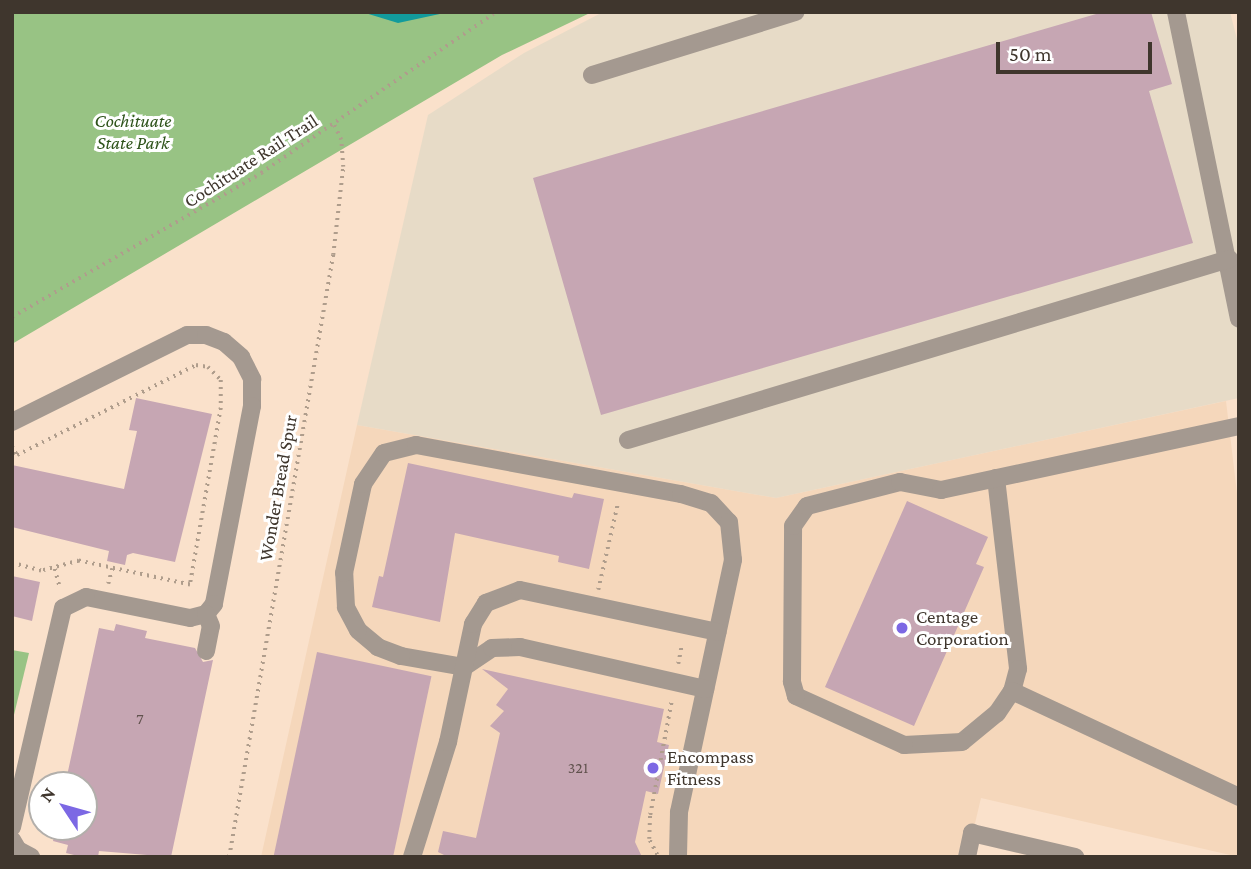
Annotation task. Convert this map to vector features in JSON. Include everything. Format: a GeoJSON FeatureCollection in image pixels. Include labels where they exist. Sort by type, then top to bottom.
{"type":"FeatureCollection","features":[{"type":"Feature","properties":{"kind":"lane"},"geometry":{"type":"LineString","coordinates":[[592,75],[795,12]]}},
{"type":"Feature","properties":{"kind":"lane"},"geometry":{"type":"LineString","coordinates":[[1176,12],[1229,259],[1239,319]]}},
{"type":"Feature","properties":{"kind":"lane"},"geometry":{"type":"LineString","coordinates":[[628,440],[1229,259]]}},
{"type":"Feature","properties":{"kind":"lane"},"geometry":{"type":"LineString","coordinates":[[12,422],[180,337],[212,336],[235,351],[252,379],[251,406],[220,586],[206,614],[211,626],[206,651]]}},
{"type":"Feature","properties":{"kind":"lane"},"geometry":{"type":"LineString","coordinates":[[996,478],[1018,658],[1012,691],[997,713],[962,742],[904,745],[802,700],[792,682],[793,526],[800,511],[892,483],[941,490],[996,478],[1239,426]]}},
{"type":"Feature","properties":{"kind":"lane"},"geometry":{"type":"LineString","coordinates":[[678,857],[678,812],[718,632],[734,547],[729,522],[711,503],[416,445],[393,448],[374,463],[363,484],[344,573],[346,607],[358,630],[378,647],[401,656],[464,667],[492,648],[520,647],[705,689]]}},
{"type":"Feature","properties":{"kind":"lane"},"geometry":{"type":"LineString","coordinates":[[412,857],[419,822],[448,742],[477,614],[497,596],[520,590],[718,632]]}},
{"type":"Feature","properties":{"kind":"lane"},"geometry":{"type":"LineString","coordinates":[[12,827],[63,608],[86,597],[190,618],[206,614]]}},
{"type":"Feature","properties":{"kind":"lane"},"geometry":{"type":"LineString","coordinates":[[1012,691],[1239,797]]}},
{"type":"Feature","properties":{"kind":"lane"},"geometry":{"type":"LineString","coordinates":[[967,857],[972,833],[1075,857]]}},
{"type":"Feature","properties":{"kind":"lane"},"geometry":{"type":"LineString","coordinates":[[12,841],[18,850],[31,857]]}},
{"type":"Feature","properties":{"kind":"path","name":"Cochituate Rail Trail"},"geometry":{"type":"LineString","coordinates":[[12,317],[158,236],[334,125],[496,12]]}},
{"type":"Feature","properties":{"kind":"path","name":"Wonder Bread Spur"},"geometry":{"type":"LineString","coordinates":[[229,857],[333,255],[343,160],[334,125]]}},
{"type":"Feature","properties":{"kind":"path"},"geometry":{"type":"LineString","coordinates":[[12,446],[16,455],[179,371],[196,365],[216,374],[223,391],[190,585],[79,561],[41,571],[12,563]]}},
{"type":"Feature","properties":{"kind":"path"},"geometry":{"type":"LineString","coordinates":[[108,584],[111,569]]}},
{"type":"Feature","properties":{"kind":"path"},"geometry":{"type":"LineString","coordinates":[[657,857],[649,838],[650,816],[671,705]]}},
{"type":"Feature","properties":{"kind":"shaded area"},"geometry":{"type":"Polygon","coordinates":[[[603,12],[1230,12],[1239,47],[1239,398],[776,498],[357,425],[428,115],[524,53],[603,12]]]}},
{"type":"Feature","properties":{"kind":"shaded area"},"geometry":{"type":"Polygon","coordinates":[[[1226,401],[1239,510],[1239,857],[981,798],[967,857],[261,857],[357,425],[776,498],[1226,401]]]}},
{"type":"Feature","properties":{"kind":"green space","name":"Cochituate State Park"},"geometry":{"type":"Polygon","coordinates":[[[12,12],[592,12],[502,55],[12,344],[12,12]]]}},
{"type":"Feature","properties":{"kind":"green space"},"geometry":{"type":"Polygon","coordinates":[[[12,650],[29,653],[12,723],[12,650]]]}},
{"type":"Feature","properties":{"kind":"water"},"geometry":{"type":"Polygon","coordinates":[[[362,12],[449,12],[398,23],[362,12]]]}},
{"type":"Feature","properties":{"kind":"building"},"geometry":{"type":"Polygon","coordinates":[[[1103,12],[1151,12],[1172,84],[1149,91],[1193,243],[601,415],[533,178],[1103,12]]]}},
{"type":"Feature","properties":{"kind":"building"},"geometry":{"type":"Polygon","coordinates":[[[136,398],[212,414],[175,562],[133,553],[127,555],[125,565],[107,561],[109,551],[12,527],[12,465],[124,489],[137,431],[129,430],[136,398]]]}},
{"type":"Feature","properties":{"kind":"building"},"geometry":{"type":"Polygon","coordinates":[[[408,463],[572,498],[574,493],[604,499],[589,569],[558,562],[559,556],[455,533],[440,622],[372,607],[379,576],[383,577],[408,463]]]}},
{"type":"Feature","properties":{"kind":"building"},"geometry":{"type":"Polygon","coordinates":[[[907,501],[988,537],[976,564],[984,567],[914,726],[825,687],[907,501]]]}},
{"type":"Feature","properties":{"kind":"building"},"geometry":{"type":"Polygon","coordinates":[[[12,576],[40,582],[32,621],[12,616],[12,576]]]}},
{"type":"Feature","properties":{"kind":"building"},"geometry":{"type":"Polygon","coordinates":[[[116,624],[147,631],[145,638],[195,648],[203,662],[213,660],[171,857],[99,851],[98,857],[82,857],[66,853],[68,845],[53,841],[98,841],[98,771],[68,771],[99,628],[114,631],[116,624]]]}},
{"type":"Feature","properties":{"kind":"building"},"geometry":{"type":"Polygon","coordinates":[[[317,652],[431,676],[393,857],[273,857],[317,652]]]}},
{"type":"Feature","properties":{"kind":"building"},"geometry":{"type":"Polygon","coordinates":[[[482,669],[664,709],[657,742],[669,745],[658,794],[646,791],[635,842],[642,857],[448,857],[438,852],[443,831],[476,838],[500,733],[490,726],[504,711],[496,705],[508,689],[482,669]]]}},
{"type":"Feature","properties":{"kind":"place","name":"Centage Corporation"},"geometry":{"type":"Point","coordinates":[902,628]}},
{"type":"Feature","properties":{"kind":"place","name":"Encompass Fitness"},"geometry":{"type":"Point","coordinates":[653,768]}}]}
